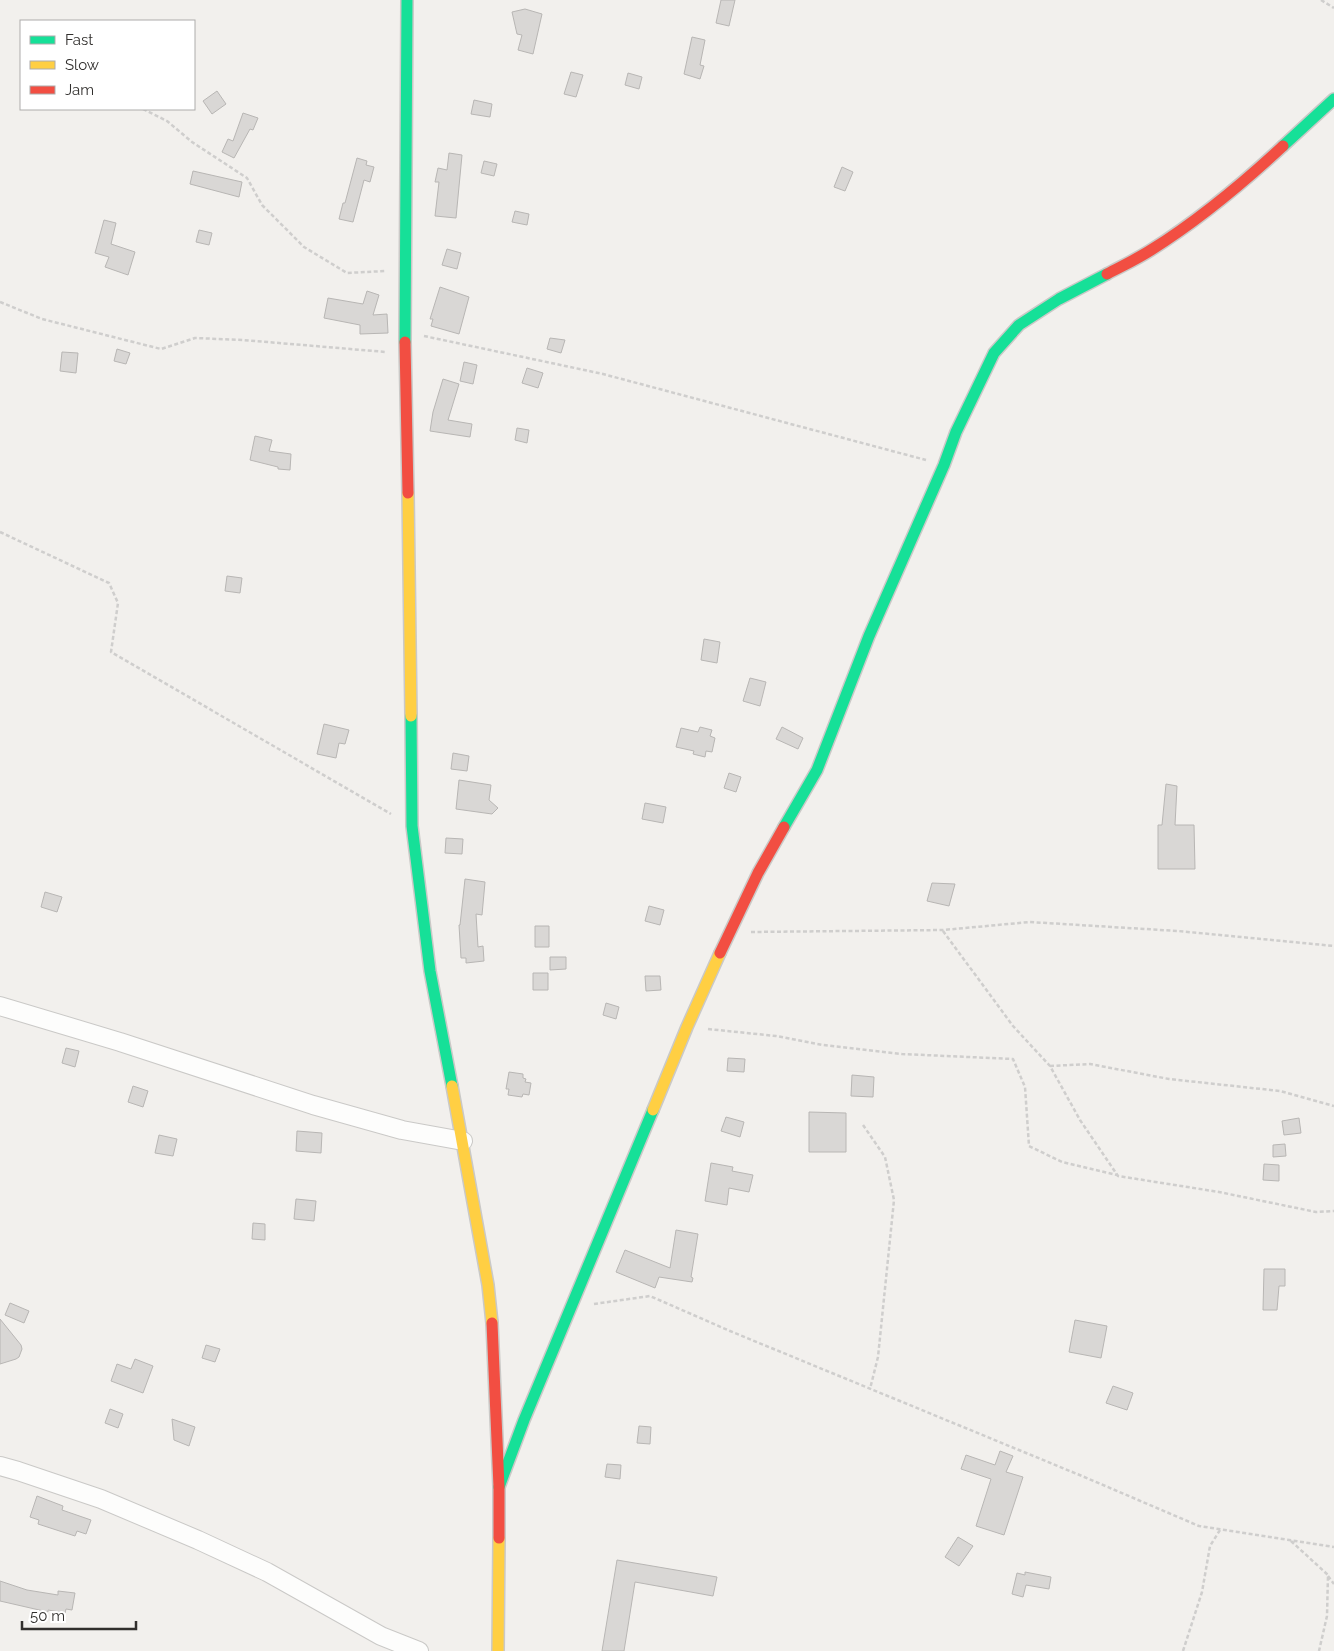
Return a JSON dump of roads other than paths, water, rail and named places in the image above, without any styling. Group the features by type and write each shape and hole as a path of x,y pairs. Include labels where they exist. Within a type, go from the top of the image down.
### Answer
{"street":[{"path":"407,0 405,354 412,826 430,971 463,1141 488,1286 494,1335 499,1487 498,1651"},
{"path":"499,1487 524,1420 547,1368 570,1308 602,1238 687,1027 729,932 758,873 817,770 869,636 944,465 956,432 994,353 1019,325 1059,299 1150,251 1191,223 1243,183 1334,99"},
{"path":"0,1006 120,1042 313,1106 402,1130 463,1141"},
{"path":"0,1466 101,1499 198,1540 267,1572 381,1636 419,1651"}]}
